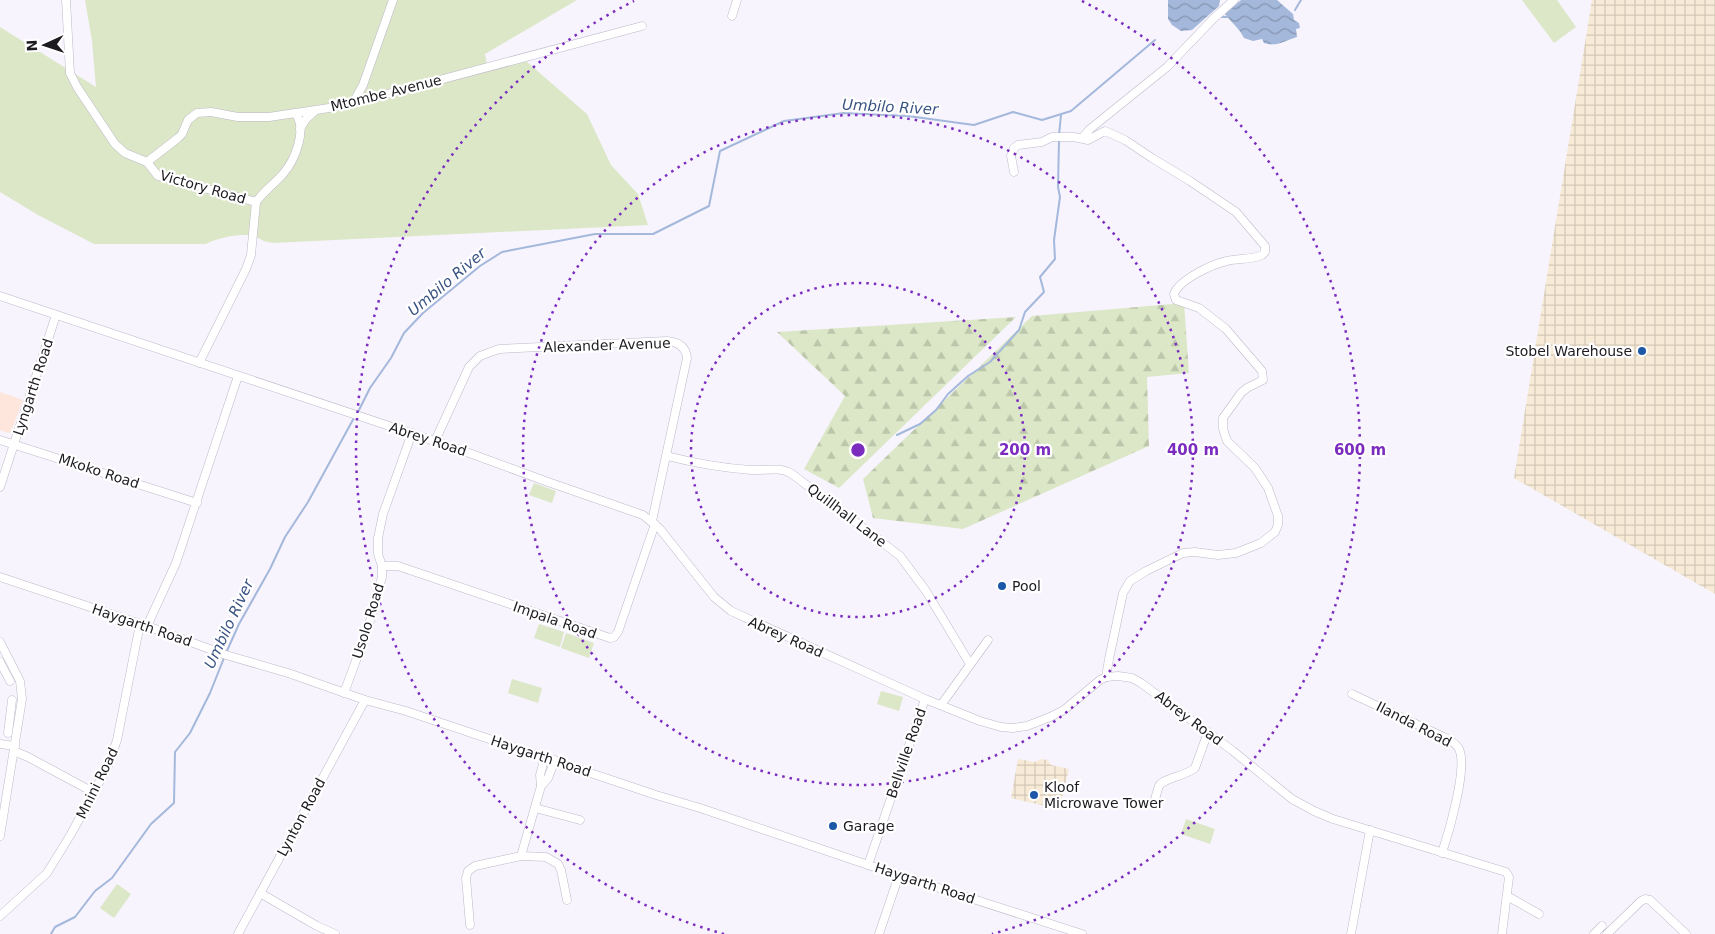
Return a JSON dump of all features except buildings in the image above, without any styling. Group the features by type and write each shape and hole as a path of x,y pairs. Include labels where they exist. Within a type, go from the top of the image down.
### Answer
{"street":[{"name":"Victory Road","path":"66,0 69,69 73,80 116,144 126,153 148,162 158,176 256,202 250,255 246,269 199,363"},
{"path":"353,103 363,85 393,0"},
{"path":"732,16 737,0"},
{"path":"1082,138 1090,129 1167,67 1234,0"},
{"name":"Mtombe Avenue","path":"148,162 178,138 182,134 187,121 197,113 210,112 252,118 269,117 353,103 642,26"},
{"path":"300,129 306,119 316,110"},
{"path":"256,202 262,193 287,168 296,150 300,129 299,119 295,113"},
{"path":"1014,172 1011,156 1014,148 1018,145 1042,142 1052,138 1082,138 1088,140 1105,131 1125,140 1236,212 1265,246 1265,252 1262,256 1220,262 1190,278 1174,292 1176,300 1199,308 1226,329 1264,375 1261,382 1241,393 1224,418 1223,429 1226,441 1255,468 1268,488 1278,516 1278,525 1275,532 1268,539 1236,553 1218,555 1200,552 1183,553 1146,571 1130,582 1123,593 1106,677"},
{"name":"Abrey Road","path":"0,296 412,433 643,515 654,523 714,597 727,609 758,625 925,699 990,724 1013,728 1027,726 1064,710 1106,677 1122,676 1137,680 1208,732 1301,805 1334,819 1506,872 1509,877 1508,896 1502,934"},
{"path":"42,311 49,320 46,346"},
{"name":"Lyngarth Road","path":"0,487 56,315"},
{"name":"Alexander Avenue","path":"435,441 469,367 475,359 484,354 499,349 527,347 667,341 677,343 682,346 687,358 654,523"},
{"name":"Mnini Road","path":"0,916 47,873 71,834 115,748 138,634 176,563 238,376"},
{"name":"Usolo Road","path":"344,693 368,628 382,578 382,566 378,548 383,514 412,433"},
{"name":"Mkoko Road","path":"0,440 197,503"},
{"name":"Quillhall Lane","path":"667,456 682,460 752,470 782,469 792,474 902,558 926,591 970,664"},
{"name":"Impala Road","path":"382,566 398,566 612,638 618,632 654,523"},
{"name":"Haygarth Road","path":"0,577 144,625 240,660 288,673 365,700 406,711 868,865 1082,934"},
{"path":"941,705 988,640"},
{"path":"0,642 22,687 19,723 0,836"},
{"path":"10,661 1,663 10,681"},
{"name":"Ilanda Road","path":"1352,694 1444,737 1459,748 1461,764 1455,811 1442,853"},
{"name":"Bellville Road","path":"868,865 925,699"},
{"path":"8,733 12,700"},
{"name":"Lynton Road","path":"238,934 365,700"},
{"path":"10,721 19,723"},
{"path":"1154,802 1160,784 1190,772 1195,768 1208,732"},
{"path":"0,744 28,756 93,792"},
{"path":"521,856 541,786 540,775 545,757"},
{"path":"541,786 548,778 555,760"},
{"path":"535,808 580,820"},
{"path":"1352,934 1370,830"},
{"path":"470,926 466,878 468,871 473,866 521,856 546,857 558,864 564,881 567,900"},
{"path":"879,934 899,874"},
{"path":"260,893 335,934"},
{"path":"1508,896 1539,914"},
{"path":"1607,934 1645,899 1650,900 1686,934"},
{"path":"1594,934 1602,926"}],"shaded area":[{"path":"1592,0 1715,0 1715,594 1514,478"},
{"path":"0,392 23,400 11,432 8,433 0,430"},
{"path":"1018,759 1035,762 1040,759 1048,760 1051,765 1069,769 1059,809 1011,798"}],"green space":[{"path":"85,0 577,0 485,54 487,65 491,70 526,61 587,114 611,165 638,194 648,225 273,243 253,236 239,235 206,244 94,244 38,215 0,192 0,27 96,87 92,41"},
{"path":"1522,0 1557,0 1576,27 1554,43"},
{"path":"1184,303 1189,373 1147,377 1149,446 963,529 873,518 863,479 1032,316"},
{"path":"1016,317 839,488 804,469 845,396 777,332"},
{"path":"534,483 556,491 552,503 529,495"},
{"path":"539,624 564,632 560,647 534,638"},
{"path":"566,633 594,643 589,658 561,648"},
{"path":"512,679 542,688 538,703 508,693"},
{"path":"881,691 903,697 899,711 877,704"},
{"path":"1186,819 1215,829 1210,844 1181,834"},
{"path":"117,884 131,894 114,918 100,908"}],"water":[{"path":"1168,0 1220,0 1219,6 1192,30 1181,31 1172,25 1168,19"},
{"path":"1241,0 1277,0 1293,14 1294,20 1299,23 1300,28 1296,29 1297,37 1274,44 1264,43 1262,39 1253,41 1244,38 1238,28 1225,14"}],"waterway":[{"name":"Umbilo River","path":"1295,10 1301,0"},
{"path":"1221,17 1228,17"},
{"name":"Umbilo River","path":"358,412 370,388 391,358 404,333 423,313 480,266 502,252 595,234 653,234 709,206 720,151 784,121 844,113 908,116 974,125 1013,112 1042,120 1071,111 1155,40"},
{"path":"1059,135 1061,115"},
{"path":"897,435 920,424 968,376 990,362 1019,330 1025,312 1044,292 1040,277 1055,259 1054,240 1060,197 1058,187 1059,140"},
{"name":"Umbilo River","path":"226,653 239,624 270,569 285,537 308,502 355,416"},
{"name":"Umbilo River","path":"51,934 55,927 75,917 95,891 112,878 151,824 174,803 175,752 190,733 210,693 224,658"}],"place":[{"name":"Stobel Warehouse","path":"1642,351"},
{"name":"Pool","path":"1002,586"},
{"name":"Kloof Microwave Tower","path":"1034,795"},
{"name":"Garage","path":"833,826"}]}
